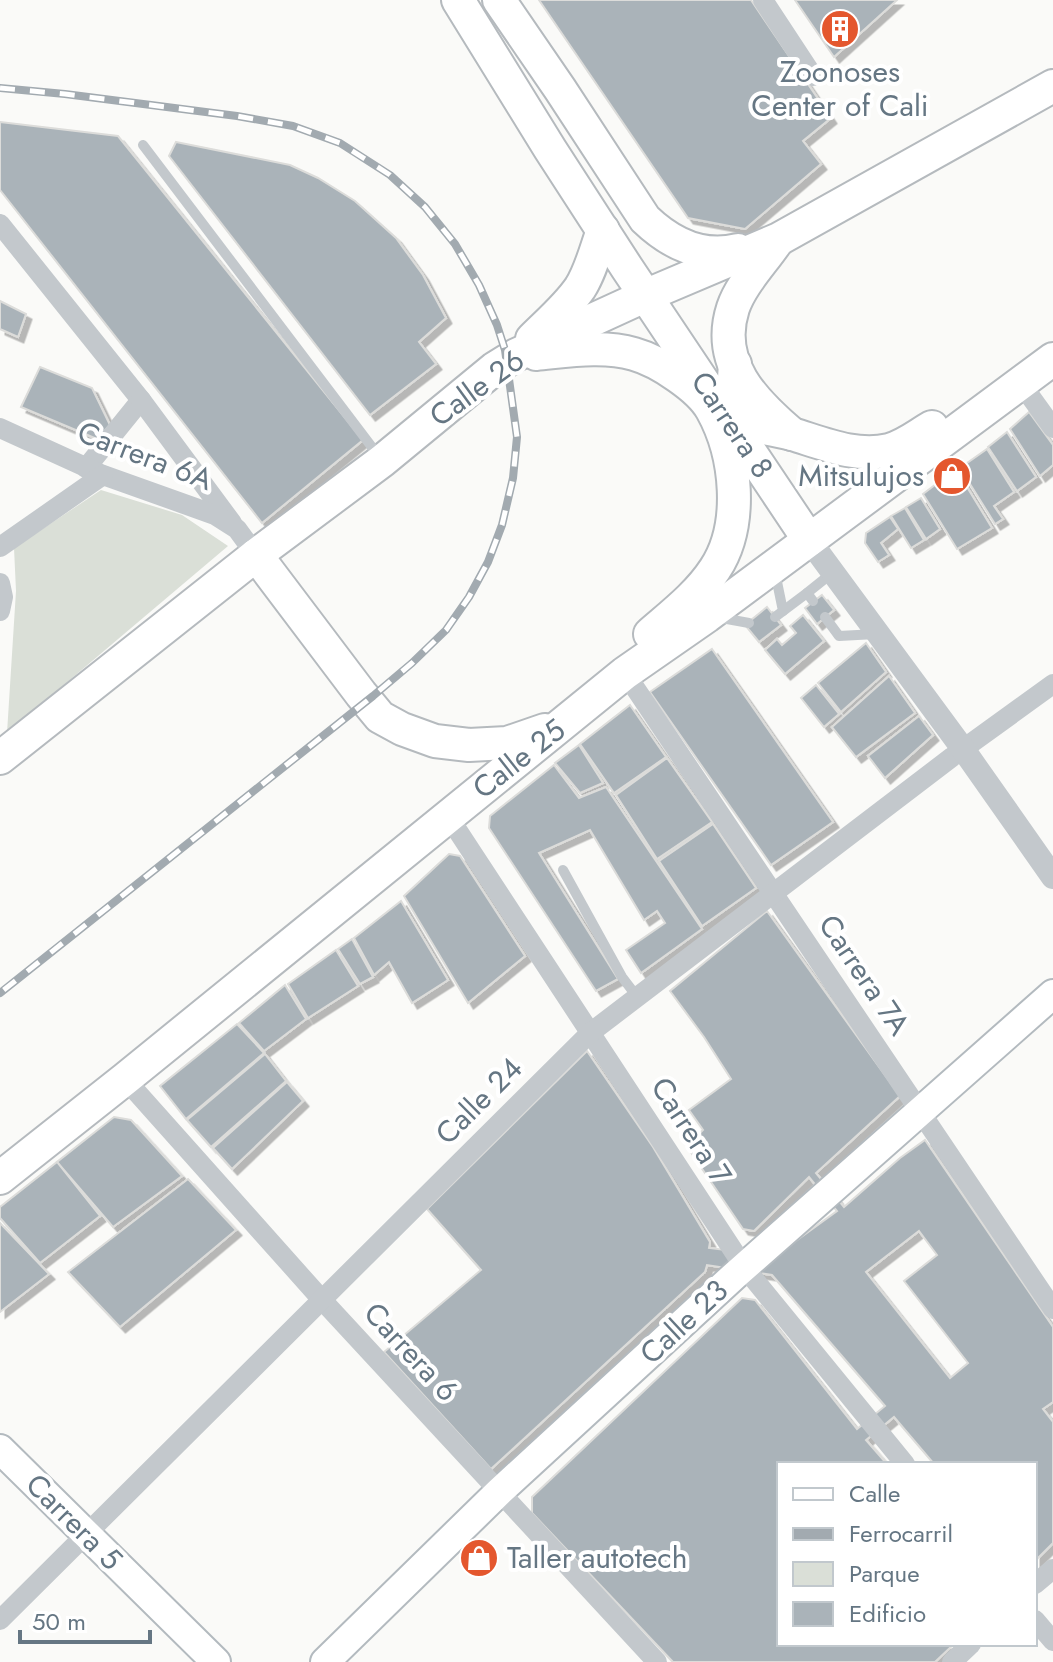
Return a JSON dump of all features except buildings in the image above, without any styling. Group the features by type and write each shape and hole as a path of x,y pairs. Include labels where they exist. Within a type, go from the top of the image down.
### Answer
{"main road":[{"name":"Carrera 8","path":"458,0 550,149 809,540"},
{"path":"499,0 645,219 662,235 705,252 730,252 779,239"},
{"name":"Calle 26","path":"3,752 382,461 495,368 516,355 647,295 779,239 1053,86"},
{"path":"550,149 560,153 579,150 590,135"},
{"path":"585,202 590,188 596,183 603,179 619,179"},
{"path":"516,355 580,287 603,230"},
{"path":"779,239 733,306 729,339 735,364 751,395 761,408 793,435"},
{"path":"516,355 584,350 633,354 662,366 688,383 711,408 724,437 732,472 734,506 729,537 716,567 697,593 644,639 625,673"},
{"path":"735,364 731,422 859,451 885,451 901,447 965,406 1043,369"},
{"name":"Calle 25","path":"0,1178 625,673 1043,369"},
{"path":"256,555 366,701 380,717 402,729 435,741 469,745 507,743 535,735 573,717"},
{"name":"Calle 23","path":"325,1662 500,1491 744,1267 1053,994"},
{"name":"Carrera 5","path":"0,1449 216,1662"}],"street":[{"path":"763,0 813,76"},
{"path":"0,224 141,400 237,529"},
{"path":"1043,369 1053,428"},
{"path":"0,547 94,471 141,400"},
{"name":"Carrera 6A","path":"0,428 94,471 215,515 237,529 256,555"},
{"name":"Carrera 8","path":"809,540 1053,877"},
{"path":"0,583 3,597 0,611"},
{"name":"Carrera 7A","path":"625,673 919,1111 1046,1283 1053,1309"},
{"name":"Calle 24","path":"0,1620 590,1033 1053,684"},
{"name":"Carrera 7","path":"448,816 744,1267 903,1462"},
{"name":"Carrera 6","path":"125,1079 323,1301 657,1662"},
{"path":"1037,1582 1053,1569"},
{"path":"1037,1622 1053,1641"},
{"path":"952,1662 969,1646"}],"lane":[{"path":"143,145 382,461"},
{"path":"774,564 779,614 810,597 833,573"},
{"path":"707,616 749,623"},
{"path":"825,617 839,636 878,634"},
{"path":"563,870 622,977 638,998"}],"green space":[{"path":"101,490 182,515 228,546 7,733 16,591 14,548"}],"railway":[{"path":"0,88 237,116 293,126 340,143 390,175 425,207 455,244 479,285 505,350 517,437 513,478 502,525 488,562 446,630 373,696 0,993"}],"place":[{"name":"Zoonoses Center of Cali","path":"840,29"},
{"name":"Mitsulujos","path":"952,476"},
{"name":"Taller autotech","path":"479,1558"}]}
